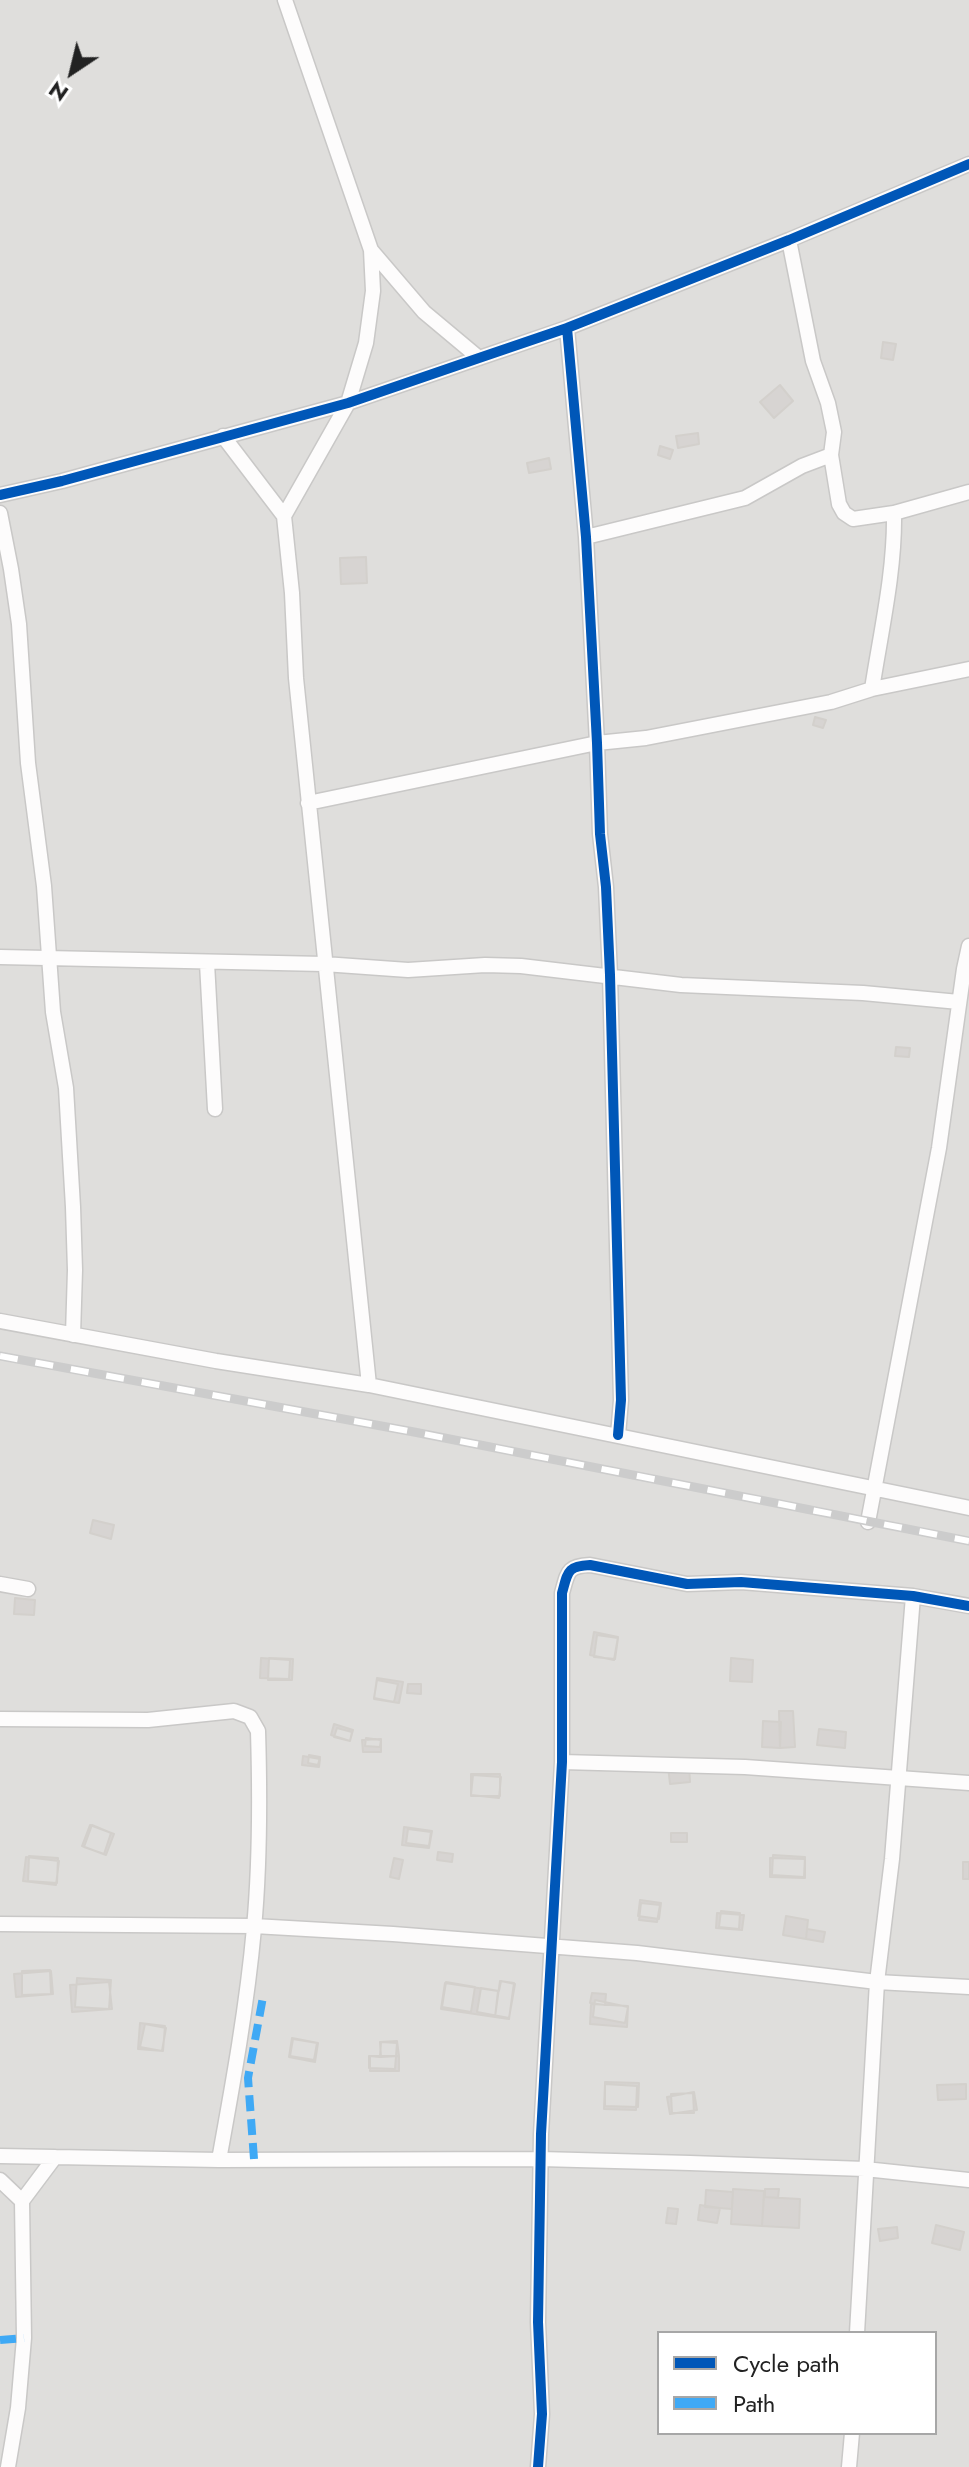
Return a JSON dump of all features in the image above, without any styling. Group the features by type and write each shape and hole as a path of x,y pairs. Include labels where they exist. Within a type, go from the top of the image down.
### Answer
{"street":[{"path":"284,516 348,403 366,343 373,291 371,250 285,0"},
{"path":"0,495 348,403 567,328 969,164"},
{"path":"789,240 813,361 828,403 834,432 831,455 839,504 844,513 853,519 894,513 969,492"},
{"path":"371,250 424,312 479,358"},
{"path":"567,328 586,537 600,834 606,887 621,1400 618,1435"},
{"path":"223,436 284,516 291,570 296,678 308,803 369,1385"},
{"path":"586,537 745,498 802,466 831,455"},
{"path":"0,513 19,624 28,763 44,886 57,1039 66,1088 75,1270 73,1335"},
{"path":"872,689 889,574 894,513"},
{"path":"308,803 597,743 646,738 831,702 872,689 969,669"},
{"path":"868,1522 939,1148 969,946"},
{"path":"0,957 324,964 408,970 521,966 681,985 863,993 959,1002"},
{"path":"207,963 215,1109"},
{"path":"0,1321 369,1385 969,1508"},
{"path":"538,2467 542,2414 538,2322 540,2159 562,1762 562,1593 567,1574 577,1566 590,1565 687,1584 741,1582 913,1596 969,1606"},
{"path":"0,1584 28,1589"},
{"path":"857,2331 877,1982 892,1859 913,1596"},
{"path":"0,1719 148,1720 234,1711 250,1717 258,1731 260,1807 254,1926 240,2045 219,2160"},
{"path":"562,1762 697,1765 969,1783"},
{"path":"0,1924 254,1926 552,1946 730,1963 877,1982 969,1987"},
{"path":"0,2156 219,2160 540,2159 865,2169 969,2180"},
{"path":"8,2467 18,2408 24,2338 22,2201 55,2157"},
{"path":"0,2180 22,2201"},
{"path":"849,2467 852,2435"}],"shaded area":[{"path":"0,0 969,0 969,2467 0,2467"}],"building":[{"path":"883,342 896,344 893,360 881,358"},
{"path":"780,385 793,401 774,418 760,402"},
{"path":"698,433 699,444 678,448 676,436"},
{"path":"660,446 673,450 670,459 658,455"},
{"path":"549,458 551,469 529,473 527,463"},
{"path":"366,557 367,583 341,584 340,558"},
{"path":"815,717 826,720 823,728 813,725"},
{"path":"896,1047 910,1048 909,1057 895,1056"},
{"path":"93,1520 114,1525 111,1539 90,1533"},
{"path":"15,1598 35,1600 34,1615 14,1614"},
{"path":"594,1632 618,1637 614,1660 590,1655"},
{"path":"597,1635 618,1638 615,1659 594,1657"},
{"path":"261,1658 290,1660 289,1679 260,1678"},
{"path":"269,1658 293,1659 292,1680 268,1680"},
{"path":"731,1658 753,1660 752,1682 730,1681"},
{"path":"377,1678 403,1682 399,1703 374,1699"},
{"path":"377,1680 398,1684 394,1702 374,1698"},
{"path":"408,1684 421,1684 421,1694 407,1693"},
{"path":"779,1711 793,1711 795,1747 780,1748"},
{"path":"763,1721 781,1722 780,1748 762,1747"},
{"path":"334,1724 353,1730 350,1741 331,1735"},
{"path":"337,1728 352,1732 350,1741 334,1737"},
{"path":"819,1729 846,1732 845,1748 817,1745"},
{"path":"366,1738 381,1740 380,1747 365,1746"},
{"path":"381,1739 381,1752 363,1752 362,1740"},
{"path":"309,1755 320,1757 318,1765 308,1763"},
{"path":"303,1756 320,1759 319,1767 302,1765"},
{"path":"689,1764 690,1782 670,1784 668,1766"},
{"path":"471,1774 500,1774 500,1796 471,1796"},
{"path":"473,1775 501,1777 499,1798 471,1795"},
{"path":"90,1825 114,1834 106,1855 82,1846"},
{"path":"92,1825 111,1833 104,1854 84,1847"},
{"path":"404,1827 432,1831 429,1848 402,1845"},
{"path":"408,1829 431,1832 429,1846 406,1843"},
{"path":"671,1833 687,1833 687,1842 671,1842"},
{"path":"438,1852 453,1854 452,1862 437,1860"},
{"path":"773,1855 805,1857 804,1877 772,1875"},
{"path":"29,1856 58,1858 57,1883 28,1881"},
{"path":"26,1857 59,1861 56,1885 23,1881"},
{"path":"394,1858 403,1860 399,1879 390,1877"},
{"path":"770,1858 805,1859 805,1878 770,1877"},
{"path":"963,1862 969,1862 969,1879 963,1879"},
{"path":"640,1900 661,1903 659,1919 638,1916"},
{"path":"641,1903 660,1905 657,1922 639,1920"},
{"path":"721,1911 740,1913 739,1929 719,1927"},
{"path":"717,1913 744,1915 742,1930 716,1928"},
{"path":"786,1916 808,1920 806,1939 783,1935"},
{"path":"807,1929 825,1932 823,1942 806,1939"},
{"path":"50,1970 51,1994 22,1995 22,1971"},
{"path":"51,1971 53,1994 16,1997 14,1974"},
{"path":"77,1978 111,1980 109,2009 75,2007"},
{"path":"500,1981 514,1983 509,2019 495,2017"},
{"path":"501,1981 515,1984 509,2018 477,2012 481,1988 499,1991"},
{"path":"109,1982 112,2009 72,2012 70,1985"},
{"path":"446,1982 475,1987 471,2012 442,2007"},
{"path":"445,1983 498,1991 495,2017 441,2009"},
{"path":"592,1993 606,1994 605,2005 590,2003"},
{"path":"595,2000 628,2007 625,2023 593,2017"},
{"path":"591,2004 628,2006 627,2027 590,2024"},
{"path":"140,2023 165,2026 163,2051 138,2049"},
{"path":"145,2024 166,2028 162,2051 140,2047"},
{"path":"292,2038 318,2043 315,2062 289,2057"},
{"path":"293,2039 317,2043 314,2060 290,2056"},
{"path":"397,2041 399,2056 381,2057 380,2042"},
{"path":"381,2042 397,2043 395,2069 369,2068 369,2056 380,2057"},
{"path":"370,2056 399,2056 399,2071 370,2071"},
{"path":"605,2082 639,2083 638,2107 605,2106"},
{"path":"605,2084 637,2086 636,2110 604,2109"},
{"path":"966,2084 966,2099 938,2100 937,2085"},
{"path":"694,2092 697,2110 670,2114 667,2097"},
{"path":"693,2093 694,2113 672,2113 671,2094"},
{"path":"733,2189 764,2191 762,2226 731,2224"},
{"path":"765,2189 779,2189 778,2198 765,2197"},
{"path":"706,2190 733,2192 732,2209 705,2207"},
{"path":"764,2197 800,2199 799,2228 762,2226"},
{"path":"700,2205 720,2208 717,2223 698,2220"},
{"path":"668,2208 678,2209 676,2224 666,2223"},
{"path":"936,2225 964,2232 960,2250 932,2243"},
{"path":"897,2227 898,2238 880,2241 878,2229"}],"railway":[{"path":"0,1356 414,1432 969,1541"}],"marked path":[{"path":"254,2159 248,2078 263,1997"},
{"path":"0,2340 24,2338"}],"cycle path":[{"path":"0,495 348,403 567,328 969,164"},
{"path":"567,328 586,537 600,834 606,887 621,1400 618,1435"},
{"path":"538,2467 542,2414 538,2322 541,2134 562,1762 562,1593 567,1575 577,1567 590,1565 687,1584 741,1582 913,1596 969,1606"}]}
